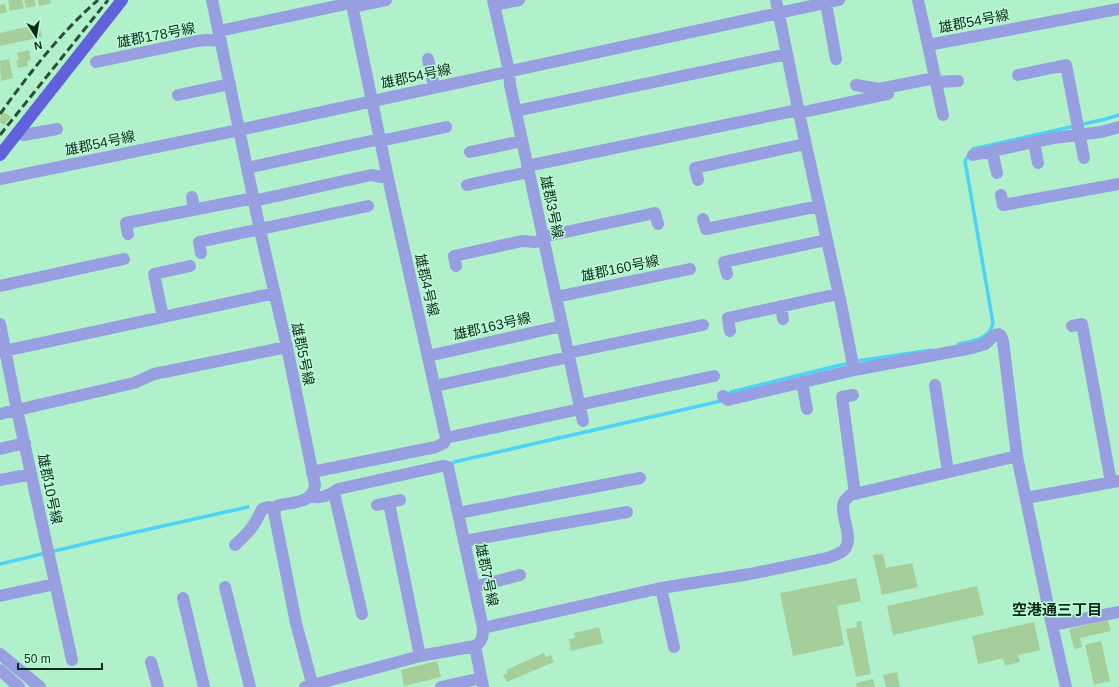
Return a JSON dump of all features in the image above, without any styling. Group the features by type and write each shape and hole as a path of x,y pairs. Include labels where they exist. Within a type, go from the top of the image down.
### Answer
{"main road":[{"path":"0,155 122,0"}],"street":[{"name":"雄郡5号線","path":"212,0 260,230 287,347 315,485 311,496"},
{"name":"雄郡178号線","path":"103,64 155,55 197,41 208,40 351,3 386,0"},
{"path":"494,3 519,0"},
{"path":"776,0 798,112 853,366"},
{"name":"雄郡54号線","path":"0,179 239,130 839,0"},
{"name":"雄郡54号線","path":"918,0 928,45 1119,9"},
{"path":"826,2 836,59"},
{"name":"雄郡4号線","path":"351,3 446,438"},
{"name":"雄郡3号線","path":"494,3 509,71 510,85 581,412"},
{"path":"928,45 943,115"},
{"path":"516,111 671,83 787,54"},
{"path":"428,59 434,87"},
{"path":"1018,75 1066,65 1084,158"},
{"path":"856,86 879,89 936,80 958,81"},
{"path":"178,95 230,84"},
{"path":"467,185 654,138 666,138 798,112 881,99"},
{"path":"247,168 446,126"},
{"path":"973,155 1034,142 1078,129 1101,132 1119,127"},
{"path":"17,133 24,135 57,129"},
{"path":"470,152 522,141"},
{"path":"1034,142 1038,163"},
{"path":"698,180 695,168 751,160 805,144"},
{"path":"992,151 998,173"},
{"path":"128,234 126,223 371,175 388,178"},
{"path":"1001,195 1003,205 1063,189 1119,184"},
{"path":"192,197 194,210"},
{"path":"201,253 199,242 368,206"},
{"path":"703,219 706,229 757,214 818,206"},
{"path":"456,266 454,256 522,242 535,242 543,238 608,228 655,213 658,224"},
{"path":"727,274 724,262 826,240"},
{"path":"0,286 64,278 99,270 124,259"},
{"path":"163,317 154,274 182,271"},
{"name":"雄郡160号線","path":"556,297 616,290 686,274"},
{"path":"3,351 275,293"},
{"path":"730,331 728,318 838,294"},
{"path":"781,306 783,319"},
{"name":"雄郡10号線","path":"0,324 3,351 72,660"},
{"path":"1026,498 1115,481 1082,324 1072,326"},
{"path":"435,386 702,325"},
{"name":"雄郡163号線","path":"428,356 562,326"},
{"path":"726,398 802,382 853,366 932,356 978,346 985,344 995,335 999,334 1003,341 1018,456 1066,687"},
{"path":"0,414 134,383 154,374 287,347"},
{"path":"312,472 436,448 444,443 446,438 581,412 714,376"},
{"path":"802,382 807,409"},
{"path":"935,385 948,472"},
{"path":"853,395 842,397 852,428 855,494"},
{"path":"0,449 24,444"},
{"path":"483,628 661,588 750,574 827,558 844,550 848,543 843,508 844,501 850,495 1018,456"},
{"name":"雄郡7号線","path":"334,493 338,489 442,466 448,467 483,628 483,637 480,643 475,646"},
{"path":"0,480 31,474"},
{"path":"458,513 640,478"},
{"path":"274,509 280,505 307,499 311,496 315,498 334,493 362,614"},
{"path":"389,503 420,656"},
{"path":"235,545 251,531 262,509 269,507 274,509"},
{"path":"274,509 274,516 310,686 420,656 475,646 482,682 441,687"},
{"path":"464,541 622,516"},
{"path":"474,587 520,575"},
{"path":"0,596 55,584"},
{"path":"225,587 250,687"},
{"path":"661,588 674,647"},
{"path":"183,598 190,610 204,687"},
{"path":"1052,625 1119,612"},
{"path":"0,654 40,687"},
{"path":"151,662 158,687"},
{"path":"0,670 19,687"}],"building":[{"path":"8,0 22,0 24,8 10,11"},
{"path":"24,0 34,0 36,6 26,8"},
{"path":"38,0 50,0 51,3 39,6"},
{"path":"5,4 7,12 0,14 0,5"},
{"path":"39,24 42,37 0,46 0,33"},
{"path":"29,50 31,60 27,61 28,66 18,68 16,60 19,60 17,53"},
{"path":"9,59 13,78 1,81 0,61"},
{"path":"4,112 11,117 4,125 0,122 0,117"},
{"path":"883,554 886,568 912,563 918,587 882,595 873,555"},
{"path":"856,578 861,601 837,606 844,645 793,656 780,593"},
{"path":"977,586 984,615 893,635 887,606"},
{"path":"1108,620 1111,631 1080,638 1082,647 1074,649 1069,629"},
{"path":"861,621 871,674 856,677 846,629 857,627 856,622"},
{"path":"1034,622 1040,650 1018,655 1020,662 1005,666 1003,658 978,664 972,636"},
{"path":"599,627 603,643 571,651 569,639 575,638 574,633"},
{"path":"1101,641 1110,681 1094,685 1085,645"},
{"path":"544,653 546,657 551,655 554,662 507,682 503,675 508,673 506,670"},
{"path":"437,661 441,677 404,686 401,670"},
{"path":"897,672 900,687 886,687 883,675"},
{"path":"873,679 875,687 857,687 856,683"}],"waterway":[{"path":"959,344 985,336 993,323 965,161 973,149 1119,115"},
{"path":"454,462 721,401 731,392 857,361 932,350"},
{"path":"0,564 248,507"}],"railway":[{"path":"0,114 58,40 98,0"},
{"path":"0,135 108,0"}],"district":[{"name":"空港通三丁目","path":"1057,609"}]}
